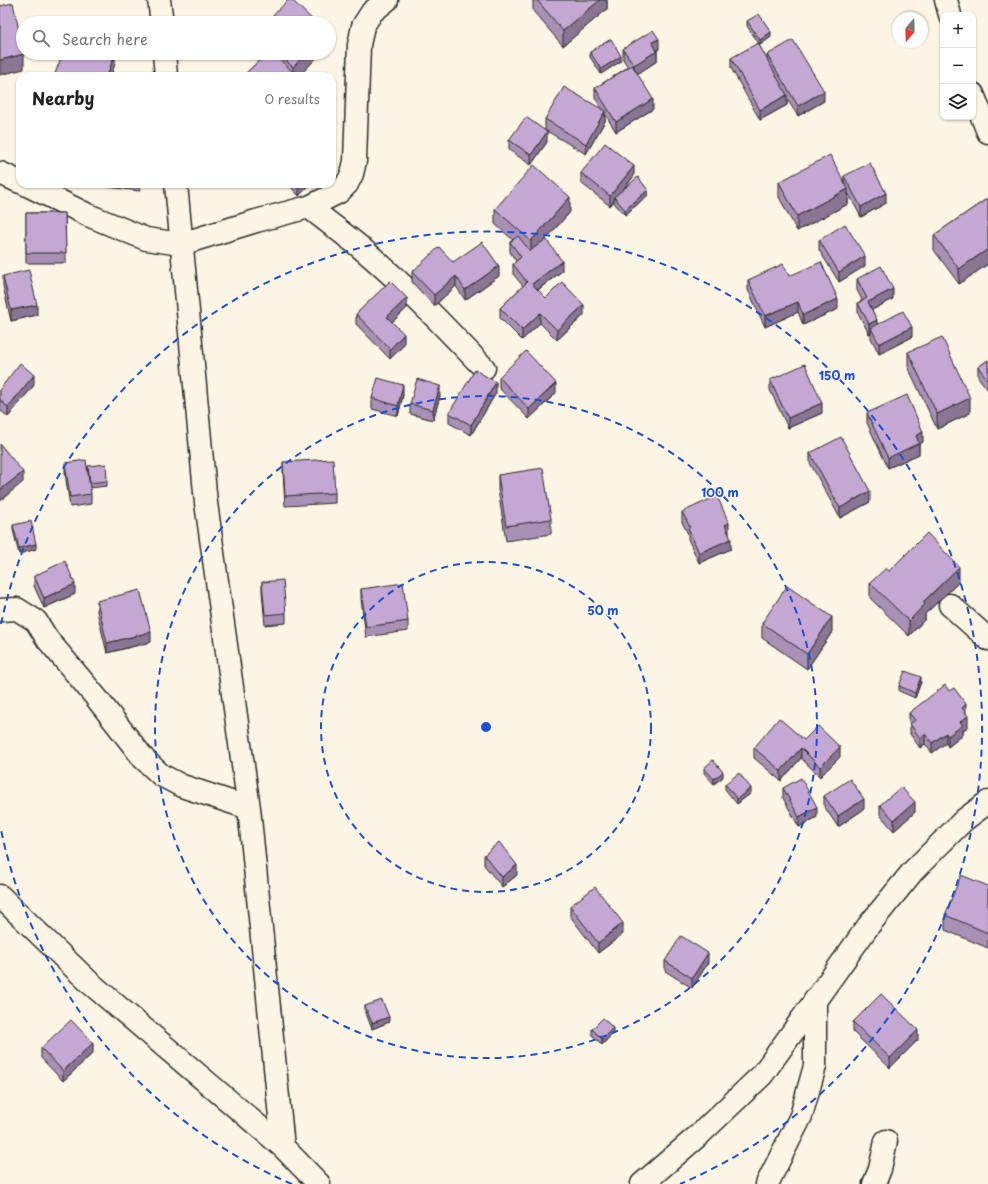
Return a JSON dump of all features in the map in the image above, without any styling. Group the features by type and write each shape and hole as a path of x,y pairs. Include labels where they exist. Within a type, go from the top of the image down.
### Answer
{"street":[{"path":"159,0 161,16"},
{"path":"33,188 88,215 146,240 181,244 256,221 309,208 339,192 347,184 352,174 355,160 359,45 363,26 372,12 386,0"},
{"path":"946,0 949,12"},
{"path":"165,60 166,72"},
{"path":"976,102 988,132"},
{"path":"0,173 16,180"},
{"path":"176,188 206,503 249,808 283,1147"},
{"path":"309,208 360,247 394,278 429,310 484,368"},
{"path":"950,606 988,639"},
{"path":"0,610 16,609 36,621 48,640 95,696 144,759 161,775 182,786 249,808"},
{"path":"642,1184 700,1134 762,1075 869,925 913,871 964,820 988,802"},
{"path":"0,896 89,982 283,1147 319,1184"},
{"path":"767,1184 801,1116 815,1066 815,999"},
{"path":"874,1184 880,1169 886,1141"}],"building":[{"path":"288,0 292,0 309,16 273,16"},
{"path":"537,0 600,0 563,31"},
{"path":"13,3 16,17 16,56 0,60 0,6"},
{"path":"759,14 771,32 760,40 747,21"},
{"path":"653,30 659,39 652,42 657,51 634,65 623,49"},
{"path":"611,39 621,56 601,69 590,52"},
{"path":"793,40 824,91 798,106 767,55"},
{"path":"758,43 787,95 760,110 731,58"},
{"path":"60,60 113,60 108,72 56,72"},
{"path":"260,60 280,60 293,72 247,72"},
{"path":"286,60 300,60 293,67"},
{"path":"632,65 653,99 616,122 595,88"},
{"path":"564,87 605,111 586,144 545,119"},
{"path":"526,117 547,132 531,155 509,140"},
{"path":"605,143 634,166 610,196 581,173"},
{"path":"830,155 848,189 797,216 779,182"},
{"path":"870,163 886,193 861,207 844,176"},
{"path":"534,165 570,197 531,241 495,209"},
{"path":"638,177 648,190 625,210 614,197"},
{"path":"988,198 988,249 959,269 934,235"},
{"path":"26,213 65,213 66,253 26,253"},
{"path":"845,224 865,256 839,272 819,240"},
{"path":"518,236 530,251 546,239 562,261 532,284 546,298 562,282 584,305 557,330 540,313 522,330 500,308 527,282 513,264 521,257 510,242"},
{"path":"482,242 499,266 465,290 456,276 434,295 412,272 439,247 453,262"},
{"path":"821,262 838,299 803,315 798,302 765,316 748,280 783,264 789,276"},
{"path":"881,266 893,289 868,302 877,320 869,324 858,303 867,298 857,279"},
{"path":"29,270 37,305 11,310 3,276"},
{"path":"390,281 407,298 387,317 404,334 390,349 356,314"},
{"path":"903,311 912,327 879,344 871,328"},
{"path":"942,337 970,398 937,414 908,352"},
{"path":"526,351 556,383 529,409 499,377"},
{"path":"988,360 988,380 978,367"},
{"path":"20,363 34,375 8,407 0,400 0,389"},
{"path":"805,364 822,403 788,418 770,380"},
{"path":"475,370 496,382 471,425 449,413"},
{"path":"378,378 403,385 398,406 372,398"},
{"path":"417,379 440,386 433,410 410,404"},
{"path":"907,395 923,432 916,436 919,443 888,458 867,413"},
{"path":"841,437 870,491 840,508 810,453"},
{"path":"0,444 23,472 0,490"},
{"path":"333,459 335,493 285,496 283,462"},
{"path":"86,460 91,494 70,497 65,463"},
{"path":"106,464 107,481 90,483 88,466"},
{"path":"543,468 551,519 506,526 498,475"},
{"path":"717,496 729,523 725,525 731,539 699,553 688,528 690,527 682,512"},
{"path":"31,521 36,544 19,548 13,525"},
{"path":"927,533 959,567 923,602 925,604 909,621 870,583 886,568 889,571"},
{"path":"65,561 75,584 44,598 34,576"},
{"path":"283,580 286,613 265,615 262,582"},
{"path":"403,583 408,621 366,627 361,589"},
{"path":"787,586 832,617 807,654 762,623"},
{"path":"140,590 151,632 107,643 97,601"},
{"path":"905,671 921,677 915,693 899,686"},
{"path":"945,685 949,691 954,688 966,704 962,708 968,716 960,722 963,725 948,736 946,733 932,743 925,734 920,738 910,724 915,720 909,713"},
{"path":"779,718 804,740 818,726 840,747 820,767 801,748 781,771 754,748"},
{"path":"713,760 723,772 714,779 704,768"},
{"path":"739,773 751,788 737,799 725,784"},
{"path":"801,778 817,807 799,817 783,788"},
{"path":"850,779 864,799 838,816 824,796"},
{"path":"901,787 915,802 894,820 880,805"},
{"path":"499,842 517,865 502,877 484,855"},
{"path":"961,875 988,886 988,933 945,915"},
{"path":"595,887 623,923 598,943 570,906"},
{"path":"681,936 708,953 692,978 665,961"},
{"path":"881,994 918,1030 890,1058 853,1022"},
{"path":"382,1000 389,1017 372,1023 365,1006"},
{"path":"603,1018 613,1028 602,1039 592,1029"},
{"path":"71,1020 93,1043 63,1071 41,1048"}]}
